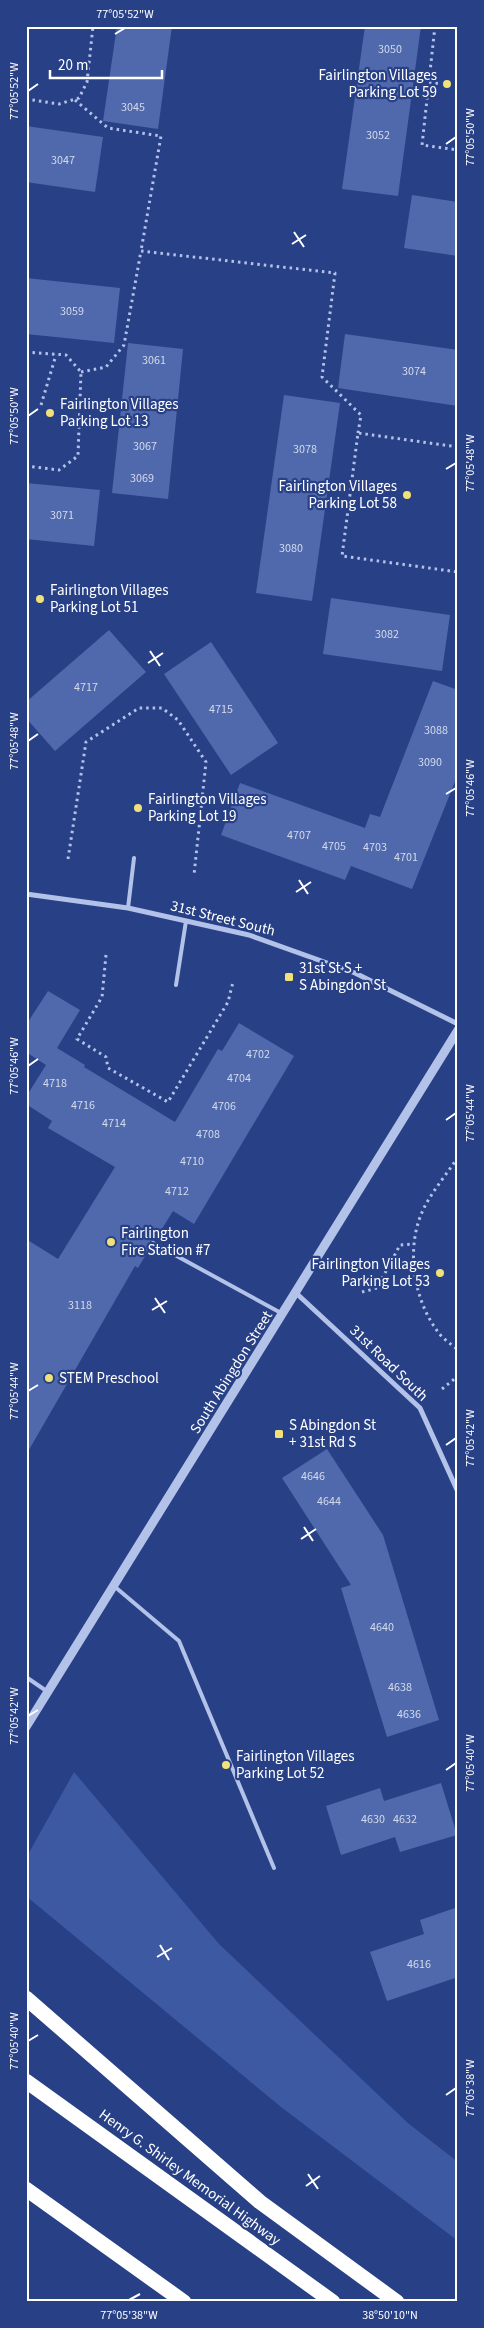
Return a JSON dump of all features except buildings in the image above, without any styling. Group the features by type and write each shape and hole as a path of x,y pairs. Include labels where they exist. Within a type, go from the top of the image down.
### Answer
{"highway":[{"path":"26,1998 260,2202 397,2302"},
{"name":"Henry G. Shirley Memorial Highway","path":"26,2081 333,2302"},
{"path":"26,2189 184,2302"}],"street":[{"name":"31st Street South","path":"28,894 128,908 250,935 355,973 458,1024"},
{"name":"South Abingdon Street","path":"26,1727 458,1030"},
{"name":"31st Road South","path":"296,1293 420,1408 458,1492"}],"lane":[{"path":"128,908 134,858"},
{"path":"26,900 28,894"},
{"path":"176,985 186,921"},
{"path":"153,1243 283,1314"},
{"path":"114,1586 179,1641 274,1868"},
{"path":"26,1677 48,1692"}],"path":[{"path":"26,99 59,104 79,98 87,82 93,26"},
{"path":"435,26 422,145 458,150"},
{"path":"429,82 453,86"},
{"path":"75,100 108,128 161,136 124,345 106,368 81,372"},
{"path":"141,251 335,274 322,377 361,415 342,556 458,572"},
{"path":"26,352 66,355 81,372 78,456 59,470 26,466"},
{"path":"41,405 56,354"},
{"path":"358,433 458,447"},
{"path":"68,859 86,742 139,708 162,708 178,720 206,762 194,875"},
{"path":"106,955 102,997 77,1039 106,1057 108,1068 168,1102 228,1002 233,982"},
{"path":"458,1157 424,1209 414,1244 414,1272 423,1308 439,1334 458,1350"},
{"path":"362,1292 377,1288 400,1245 414,1244"},
{"path":"442,1389 458,1376"}],"shaded area":[{"path":"74,1772 219,1944 409,2124 458,2162 458,2241 281,2107 26,1896 26,1858"}],"place":[{"name":"Fairlington Villages Parking Lot 59","path":"447,84"},
{"name":"Fairlington Villages Parking Lot 13","path":"50,413"},
{"name":"Fairlington Villages Parking Lot 58","path":"407,495"},
{"name":"Fairlington Villages Parking Lot 51","path":"40,599"},
{"name":"Fairlington Villages Parking Lot 19","path":"138,808"},
{"name":"31st St S + S Abingdon St","path":"289,977"},
{"name":"Fairlington Fire Station #7","path":"111,1242"},
{"name":"Fairlington Villages Parking Lot 53","path":"440,1273"},
{"name":"STEM Preschool","path":"49,1378"},
{"name":"S Abingdon St + 31st Rd S","path":"279,1434"},
{"name":"Fairlington Villages Parking Lot 52","path":"226,1765"}]}
